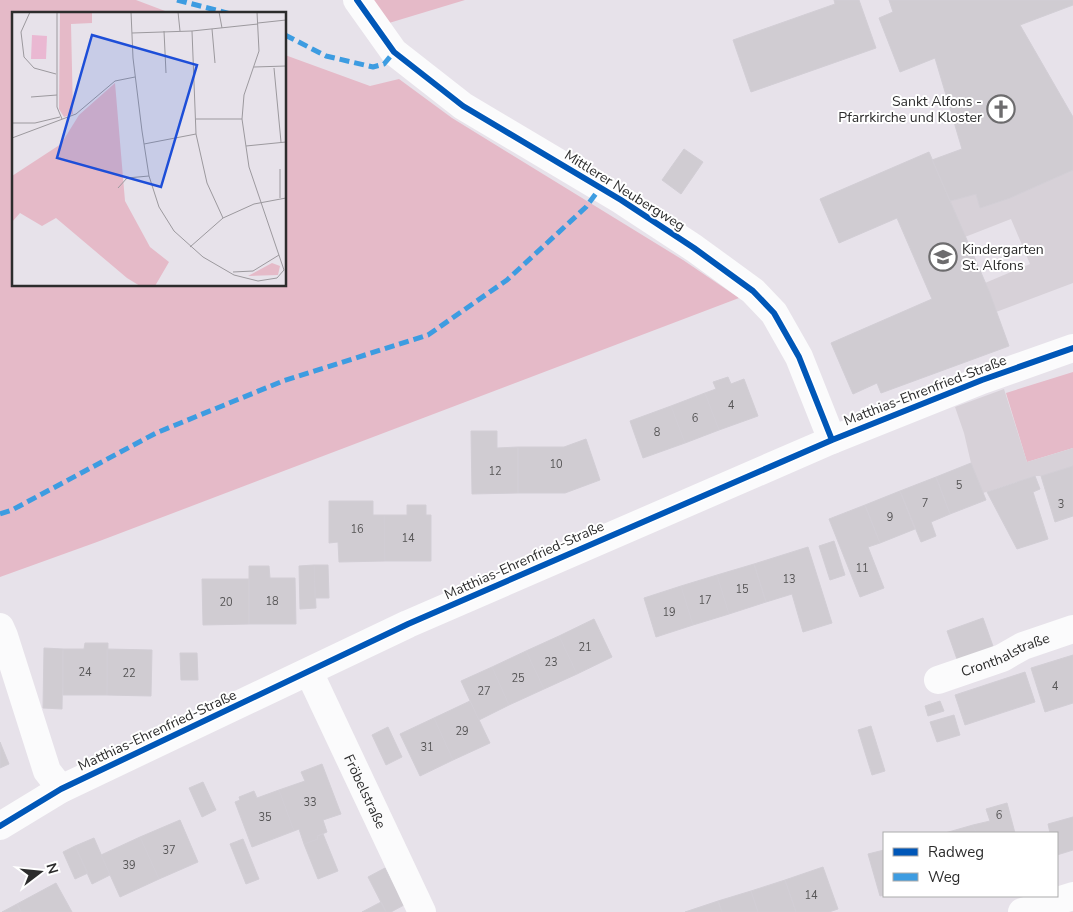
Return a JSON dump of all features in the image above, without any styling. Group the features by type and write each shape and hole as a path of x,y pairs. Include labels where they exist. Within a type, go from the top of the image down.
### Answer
{"street":[{"name":"Mittlerer Neubergweg","path":"357,0 394,52 463,106 621,200 694,248 753,291 774,313 799,357 832,440"},
{"name":"Matthias-Ehrenfried-Straße","path":"0,826 61,789 417,620 832,440 982,380 1073,348"},
{"path":"0,627 47,771 61,789"},
{"name":"Cronthalstraße","path":"938,680 1002,658 1023,646 1073,629"},
{"name":"Fröbelstraße","path":"309,672 422,912"},
{"path":"1022,912 1073,896"}],"shaded area":[{"path":"0,0 136,0 168,12 12,12 12,286 286,286 286,55 370,86 399,79 452,118 683,260 739,298 97,542 0,577"},
{"path":"371,0 465,0 389,23"},
{"path":"1073,170 1073,283 996,312 985,283 1030,264 1011,219 965,237 950,201 976,194 980,208 1010,198"},
{"path":"1073,372 1073,448 1027,462 1006,393"},
{"path":"1004,389 1027,462 1073,448 1073,466 983,493 971,463 964,433 955,407"}],"building":[{"path":"834,0 859,0 876,48 751,92 733,40 835,4"},
{"path":"889,0 1073,0 1073,5 1020,25 1073,117 1073,170 1010,198 980,208 976,194 950,201 932,160 962,149 935,58 900,72 879,18 893,12"},
{"path":"684,149 703,162 681,194 662,180"},
{"path":"929,152 989,291 1009,346 881,393 877,383 853,394 831,343 932,299 897,218 839,243 820,199"},
{"path":"728,377 731,384 744,379 758,416 719,430 705,393 716,389 713,382"},
{"path":"705,393 719,430 685,443 671,406"},
{"path":"671,406 685,443 643,458 630,421"},
{"path":"471,431 497,431 497,448 518,447 518,493 472,494"},
{"path":"586,439 600,480 565,493 518,493 518,447 564,447"},
{"path":"971,463 986,500 950,514 936,477"},
{"path":"1073,466 1073,516 1055,522 1041,476"},
{"path":"1035,476 1040,489 1033,492 1048,539 1017,549 987,492"},
{"path":"936,477 950,514 931,522 936,536 921,542 900,491"},
{"path":"900,491 915,529 880,543 865,505"},
{"path":"329,501 373,501 373,515 384,515 385,561 339,562 338,542 329,543"},
{"path":"407,505 426,505 426,515 431,515 431,561 385,561 384,515 407,515"},
{"path":"865,505 880,543 868,547 884,588 860,597 829,519"},
{"path":"834,541 845,575 830,580 819,546"},
{"path":"808,547 832,623 803,632 792,594 766,602 754,564"},
{"path":"754,564 766,602 729,614 717,575"},
{"path":"314,565 328,565 329,598 315,598"},
{"path":"314,565 316,608 300,609 299,566"},
{"path":"249,566 269,566 270,578 295,578 296,624 249,624"},
{"path":"717,575 729,614 693,625 681,586"},
{"path":"202,579 249,579 249,624 203,625"},
{"path":"681,586 693,625 656,637 644,598"},
{"path":"983,618 994,649 958,662 947,631"},
{"path":"594,619 612,657 577,674 559,636"},
{"path":"559,636 577,674 544,689 526,651"},
{"path":"85,643 108,643 107,695 63,695 63,649 84,649"},
{"path":"44,648 63,649 62,709 43,708"},
{"path":"107,649 152,650 151,696 107,695"},
{"path":"526,651 544,689 509,705 492,667"},
{"path":"180,653 197,653 198,680 181,680"},
{"path":"1073,655 1073,703 1045,712 1031,668"},
{"path":"492,667 509,705 479,720 461,681"},
{"path":"1025,672 1035,702 965,725 955,695"},
{"path":"470,701 490,743 453,760 434,718"},
{"path":"940,701 944,711 928,716 925,706"},
{"path":"954,715 960,735 937,742 930,722"},
{"path":"434,718 453,760 420,776 400,734"},
{"path":"871,726 885,771 872,775 858,730"},
{"path":"388,727 402,757 386,765 372,735"},
{"path":"0,742 9,764 0,768"},
{"path":"322,764 341,814 323,820 327,832 317,836 318,839 304,844 299,829 294,831 279,790 305,781 301,772"},
{"path":"203,782 216,810 202,817 189,788"},
{"path":"279,790 294,831 252,847 235,802 240,800 239,797 254,791 257,798"},
{"path":"1007,803 1015,832 976,832 973,825 990,821 986,809"},
{"path":"1073,817 1073,850 1058,855 1058,832 1050,832 1048,824"},
{"path":"180,820 198,862 159,879 140,837"},
{"path":"973,825 976,832 948,832"},
{"path":"323,834 338,871 318,879 304,844 318,839 317,836"},
{"path":"140,837 159,879 120,897 101,855"},
{"path":"94,838 110,875 92,884 75,846"},
{"path":"243,839 259,879 246,884 230,844"},
{"path":"75,846 88,873 75,879 63,852"},
{"path":"883,850 883,895 880,896 868,854"},
{"path":"823,867 838,909 829,912 796,912 785,880"},
{"path":"385,868 404,905 391,912 386,912 368,877"},
{"path":"785,880 796,912 758,912 751,891"},
{"path":"56,883 72,912 21,912 17,904"},
{"path":"751,891 758,912 722,912 718,901"},
{"path":"718,901 722,912 685,912"},
{"path":"381,902 386,912 362,912"},
{"path":"17,904 21,912 2,912"}],"marked path":[{"path":"177,0 223,12"},
{"path":"286,36 326,56 373,67 384,64 394,52"},
{"path":"0,514 12,510 156,433 283,381 428,335 507,280 586,207 600,188"}],"cycle path":[{"path":"357,0 394,52 463,106 621,200 694,248 753,291 774,313 799,357 832,440"},
{"path":"0,826 61,789 408,624 832,440 982,380 1073,348"}],"place":[{"name":"Sankt Alfons - Pfarrkirche und Kloster","path":"1001,109"},
{"name":"Kindergarten St. Alfons","path":"943,257"}]}
